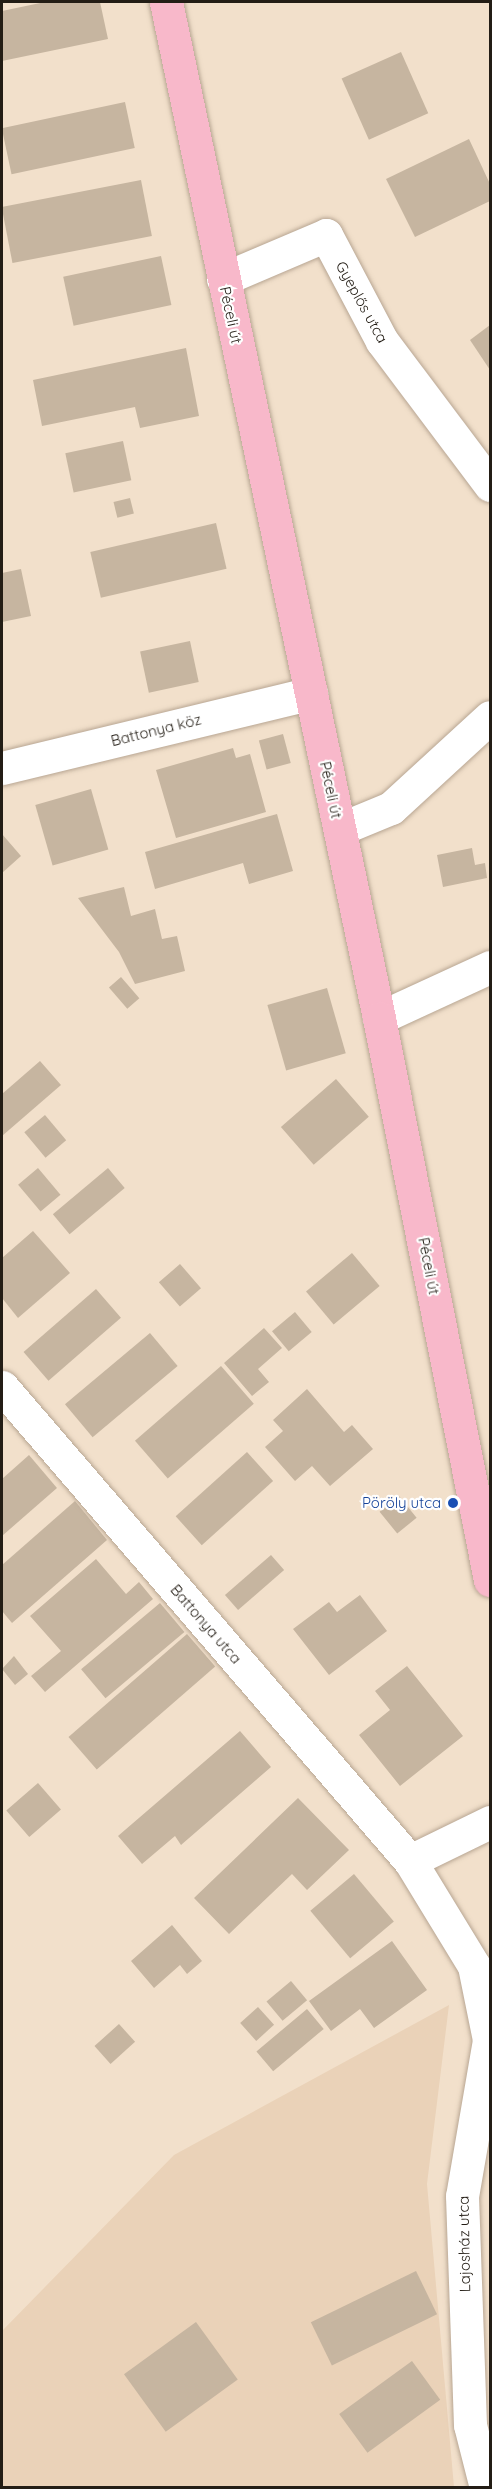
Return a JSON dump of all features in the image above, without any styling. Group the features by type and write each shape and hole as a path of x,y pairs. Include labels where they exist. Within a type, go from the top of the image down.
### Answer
{"main road":[{"name":"Péceli út","path":"166,2 379,1018 490,1580"}],"street":[{"name":"Gyeplős utca","path":"223,279 326,235 382,341 490,485"},
{"name":"Battonya köz","path":"2,768 311,693"},
{"path":"340,829 390,808 490,717"},
{"path":"379,1018 490,967"},
{"name":"Battonya utca","path":"2,1387 410,1861 474,1966"},
{"path":"410,1861 490,1822"},
{"name":"Lajosház utca","path":"474,1966 490,2040 462,2196 470,2425 486,2487"}],"shaded area":[{"path":"449,2005 427,2184 454,2487 2,2488 2,2331 174,2155"}],"building":[{"path":"45,2 100,2 108,39 2,61 2,11"},
{"path":"401,52 428,113 369,140 342,78"},
{"path":"125,102 135,148 12,174 2,128"},
{"path":"469,139 490,184 490,201 415,237 386,179"},
{"path":"141,180 152,236 12,263 2,207"},
{"path":"161,256 171,305 74,326 63,277"},
{"path":"490,325 490,370 470,340"},
{"path":"186,348 199,416 140,428 135,407 42,426 33,380"},
{"path":"123,441 131,480 74,492 65,453"},
{"path":"130,498 134,514 117,518 114,502"},
{"path":"216,523 227,569 101,598 90,552"},
{"path":"21,569 31,616 2,622 2,573"},
{"path":"190,641 199,682 149,693 140,652"},
{"path":"283,734 291,763 267,769 259,740"},
{"path":"233,748 236,758 250,754 266,812 176,838 156,770"},
{"path":"91,789 108,850 53,866 35,805"},
{"path":"277,814 293,871 249,884 243,863 155,889 145,852"},
{"path":"2,834 21,856 2,873"},
{"path":"472,848 475,865 485,863 487,878 443,887 437,855"},
{"path":"124,887 131,916 155,909 162,939 177,936 185,971 135,984 119,952 78,898"},
{"path":"121,977 139,998 127,1009 109,987"},
{"path":"327,988 346,1053 286,1070 267,1005"},
{"path":"40,1061 61,1085 2,1136 2,1094"},
{"path":"336,1079 369,1117 314,1165 281,1127"},
{"path":"45,1115 66,1140 46,1158 24,1132"},
{"path":"38,1168 60,1195 41,1212 18,1185"},
{"path":"108,1168 125,1188 70,1234 53,1214"},
{"path":"33,1231 70,1273 18,1318 2,1298 2,1258"},
{"path":"352,1253 380,1286 334,1325 306,1292"},
{"path":"180,1264 201,1288 180,1307 159,1282"},
{"path":"96,1289 121,1318 48,1381 24,1352"},
{"path":"295,1312 312,1332 289,1351 272,1331"},
{"path":"264,1328 282,1348 258,1369 269,1382 252,1396 224,1363"},
{"path":"150,1333 178,1366 93,1437 65,1404"},
{"path":"221,1366 254,1404 168,1479 135,1441"},
{"path":"307,1389 344,1432 352,1425 373,1449 330,1486 312,1466 295,1481 265,1447 283,1431 273,1420"},
{"path":"247,1452 273,1481 202,1545 176,1516"},
{"path":"29,1455 57,1488 2,1536 2,1479"},
{"path":"399,1496 417,1518 397,1533 380,1512"},
{"path":"75,1501 107,1540 12,1623 2,1611 2,1565"},
{"path":"271,1555 284,1570 238,1610 225,1595"},
{"path":"96,1559 126,1594 139,1582 153,1599 45,1692 31,1676 61,1651 30,1616"},
{"path":"360,1595 387,1631 329,1675 293,1629 329,1602 337,1612"},
{"path":"160,1603 184,1632 106,1698 81,1669"},
{"path":"187,1634 215,1666 97,1769 69,1737"},
{"path":"14,1656 28,1674 15,1685 2,1669"},
{"path":"407,1666 463,1736 400,1786 359,1735 390,1710 375,1691"},
{"path":"240,1731 271,1767 181,1845 175,1836 142,1864 118,1836"},
{"path":"38,1783 61,1809 29,1837 6,1811"},
{"path":"298,1798 349,1850 307,1890 292,1874 229,1934 194,1898"},
{"path":"354,1874 394,1921 350,1958 310,1911"},
{"path":"172,1925 202,1961 187,1974 180,1965 154,1988 131,1961"},
{"path":"392,1941 427,1990 374,2028 360,2009 331,2031 309,2001"},
{"path":"291,1981 307,2000 283,2021 266,2002"},
{"path":"258,2007 274,2025 256,2041 240,2023"},
{"path":"307,2009 324,2029 273,2071 256,2051"},
{"path":"119,2024 135,2042 111,2064 94,2046"},
{"path":"416,2271 437,2314 332,2365 311,2322"},
{"path":"196,2322 238,2379 166,2432 124,2374"},
{"path":"412,2361 440,2400 367,2453 339,2414"}],"place":[{"name":"Pöröly utca","path":"453,1503"}]}
